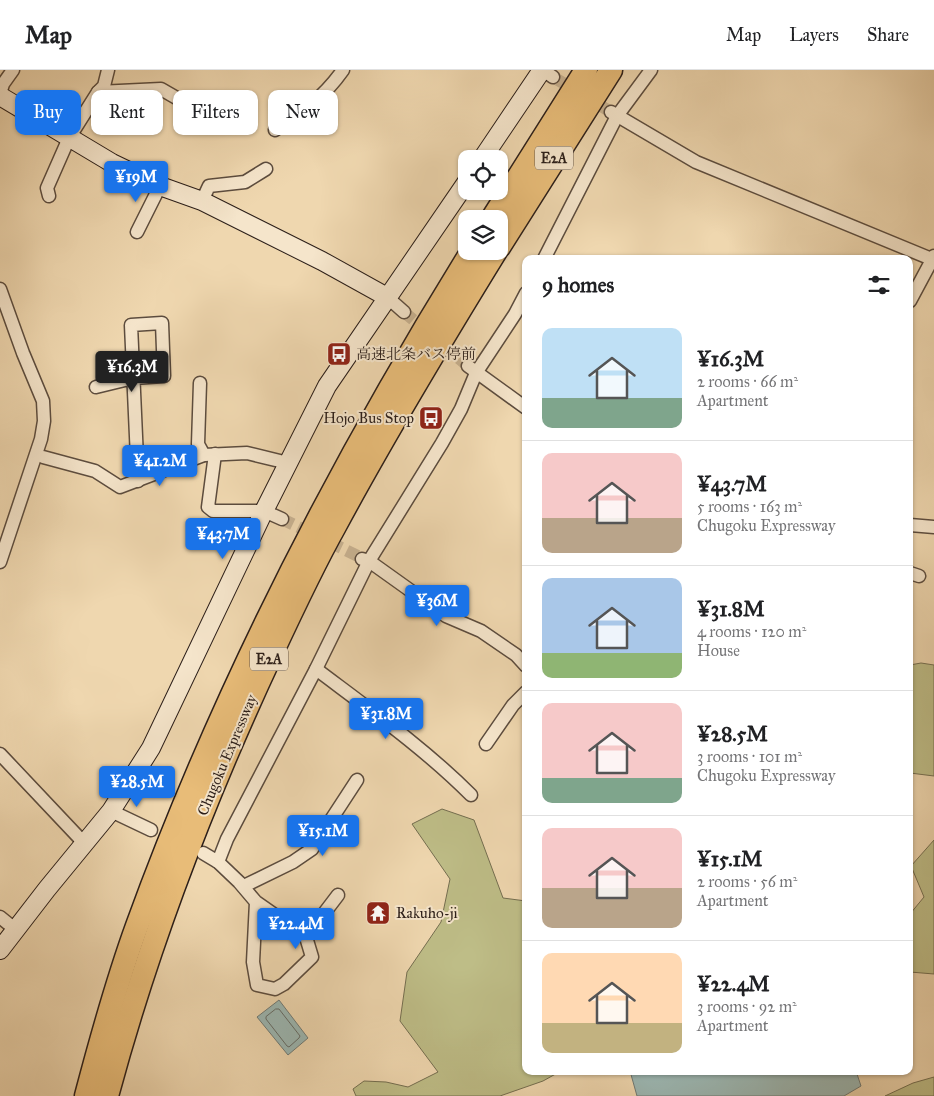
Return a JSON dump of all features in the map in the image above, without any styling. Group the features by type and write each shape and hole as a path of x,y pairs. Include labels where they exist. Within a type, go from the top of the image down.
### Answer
{"highway":[{"name":"E2A","path":"498,210 586,70"},
{"name":"E2A","path":"508,233 611,70"},
{"name":"Chugoku Expressway","path":"86,1096 101,1040 137,928 175,826 222,714 270,612 317,520 385,397 467,260"},
{"name":"Chugoku Expressway","path":"107,1096 121,1044 156,933 194,833 240,722 334,528 491,260"}],"street":[{"path":"13,70 3,84 0,95 69,138 112,163 160,186 202,201 322,261 387,297 404,312"},
{"path":"100,90 104,86 108,70"},
{"path":"326,90 342,70"},
{"path":"546,255 614,114 650,70"},
{"path":"489,150 546,72"},
{"path":"140,90 163,90"},
{"path":"49,196 47,188 69,138 91,103"},
{"path":"614,114 704,166 933,259 913,296"},
{"path":"202,201 209,186 245,182 266,169"},
{"path":"138,232 160,186"},
{"path":"0,950 111,811 151,748 264,511 327,386 458,195"},
{"path":"0,289 43,401 44,421 40,439 0,562"},
{"path":"218,862 227,839 316,669 365,560 442,443 461,409 472,370 516,314 522,301"},
{"path":"96,387 133,378 164,376 162,323 131,325 133,378 138,481"},
{"path":"472,370 522,405"},
{"path":"200,383 198,444 209,454 208,506 213,511 264,511 282,519"},
{"path":"43,457 95,471 120,487 209,454 246,453 288,463"},
{"path":"913,525 934,527"},
{"path":"365,560 446,616 480,630 516,655 522,662"},
{"path":"316,669 379,716 454,778 471,795"},
{"path":"486,744 513,705 522,696"},
{"path":"0,754 84,843"},
{"path":"244,886 293,862 312,849 357,780"},
{"path":"111,811 151,830"},
{"path":"203,853 218,862 244,886 256,902 306,937 312,957 284,984 275,988 258,986 253,962 256,902"},
{"path":"306,937 338,895"},
{"path":"0,917 16,930"}],"shaded area":[{"path":"921,663 934,665 934,776 913,773 913,664"},
{"path":"442,809 474,820 503,898 522,900 522,1075 554,1075 543,1081 500,1096 356,1096 353,1089 364,1081 386,1082 408,1087 438,1072 400,1021 407,972 441,922 450,879 412,824"},
{"path":"934,840 934,974 913,972 913,910 924,897 913,871 913,864"},
{"path":"934,1077 934,1096 885,1096 913,1083"}],"water":[{"path":"279,1000 308,1038 288,1055 257,1017"},
{"path":"631,1075 857,1075 861,1086 844,1096 637,1096"}],"tunnel":[{"path":"553,77 611,112"},
{"path":"404,312 468,366"},
{"path":"282,519 362,558"}],"place":[{"name":"高速北条バス停前","path":"339,354"},
{"name":"Hojo Bus Stop","path":"431,418"},
{"name":"Rakuho-ji","path":"378,913"}]}
